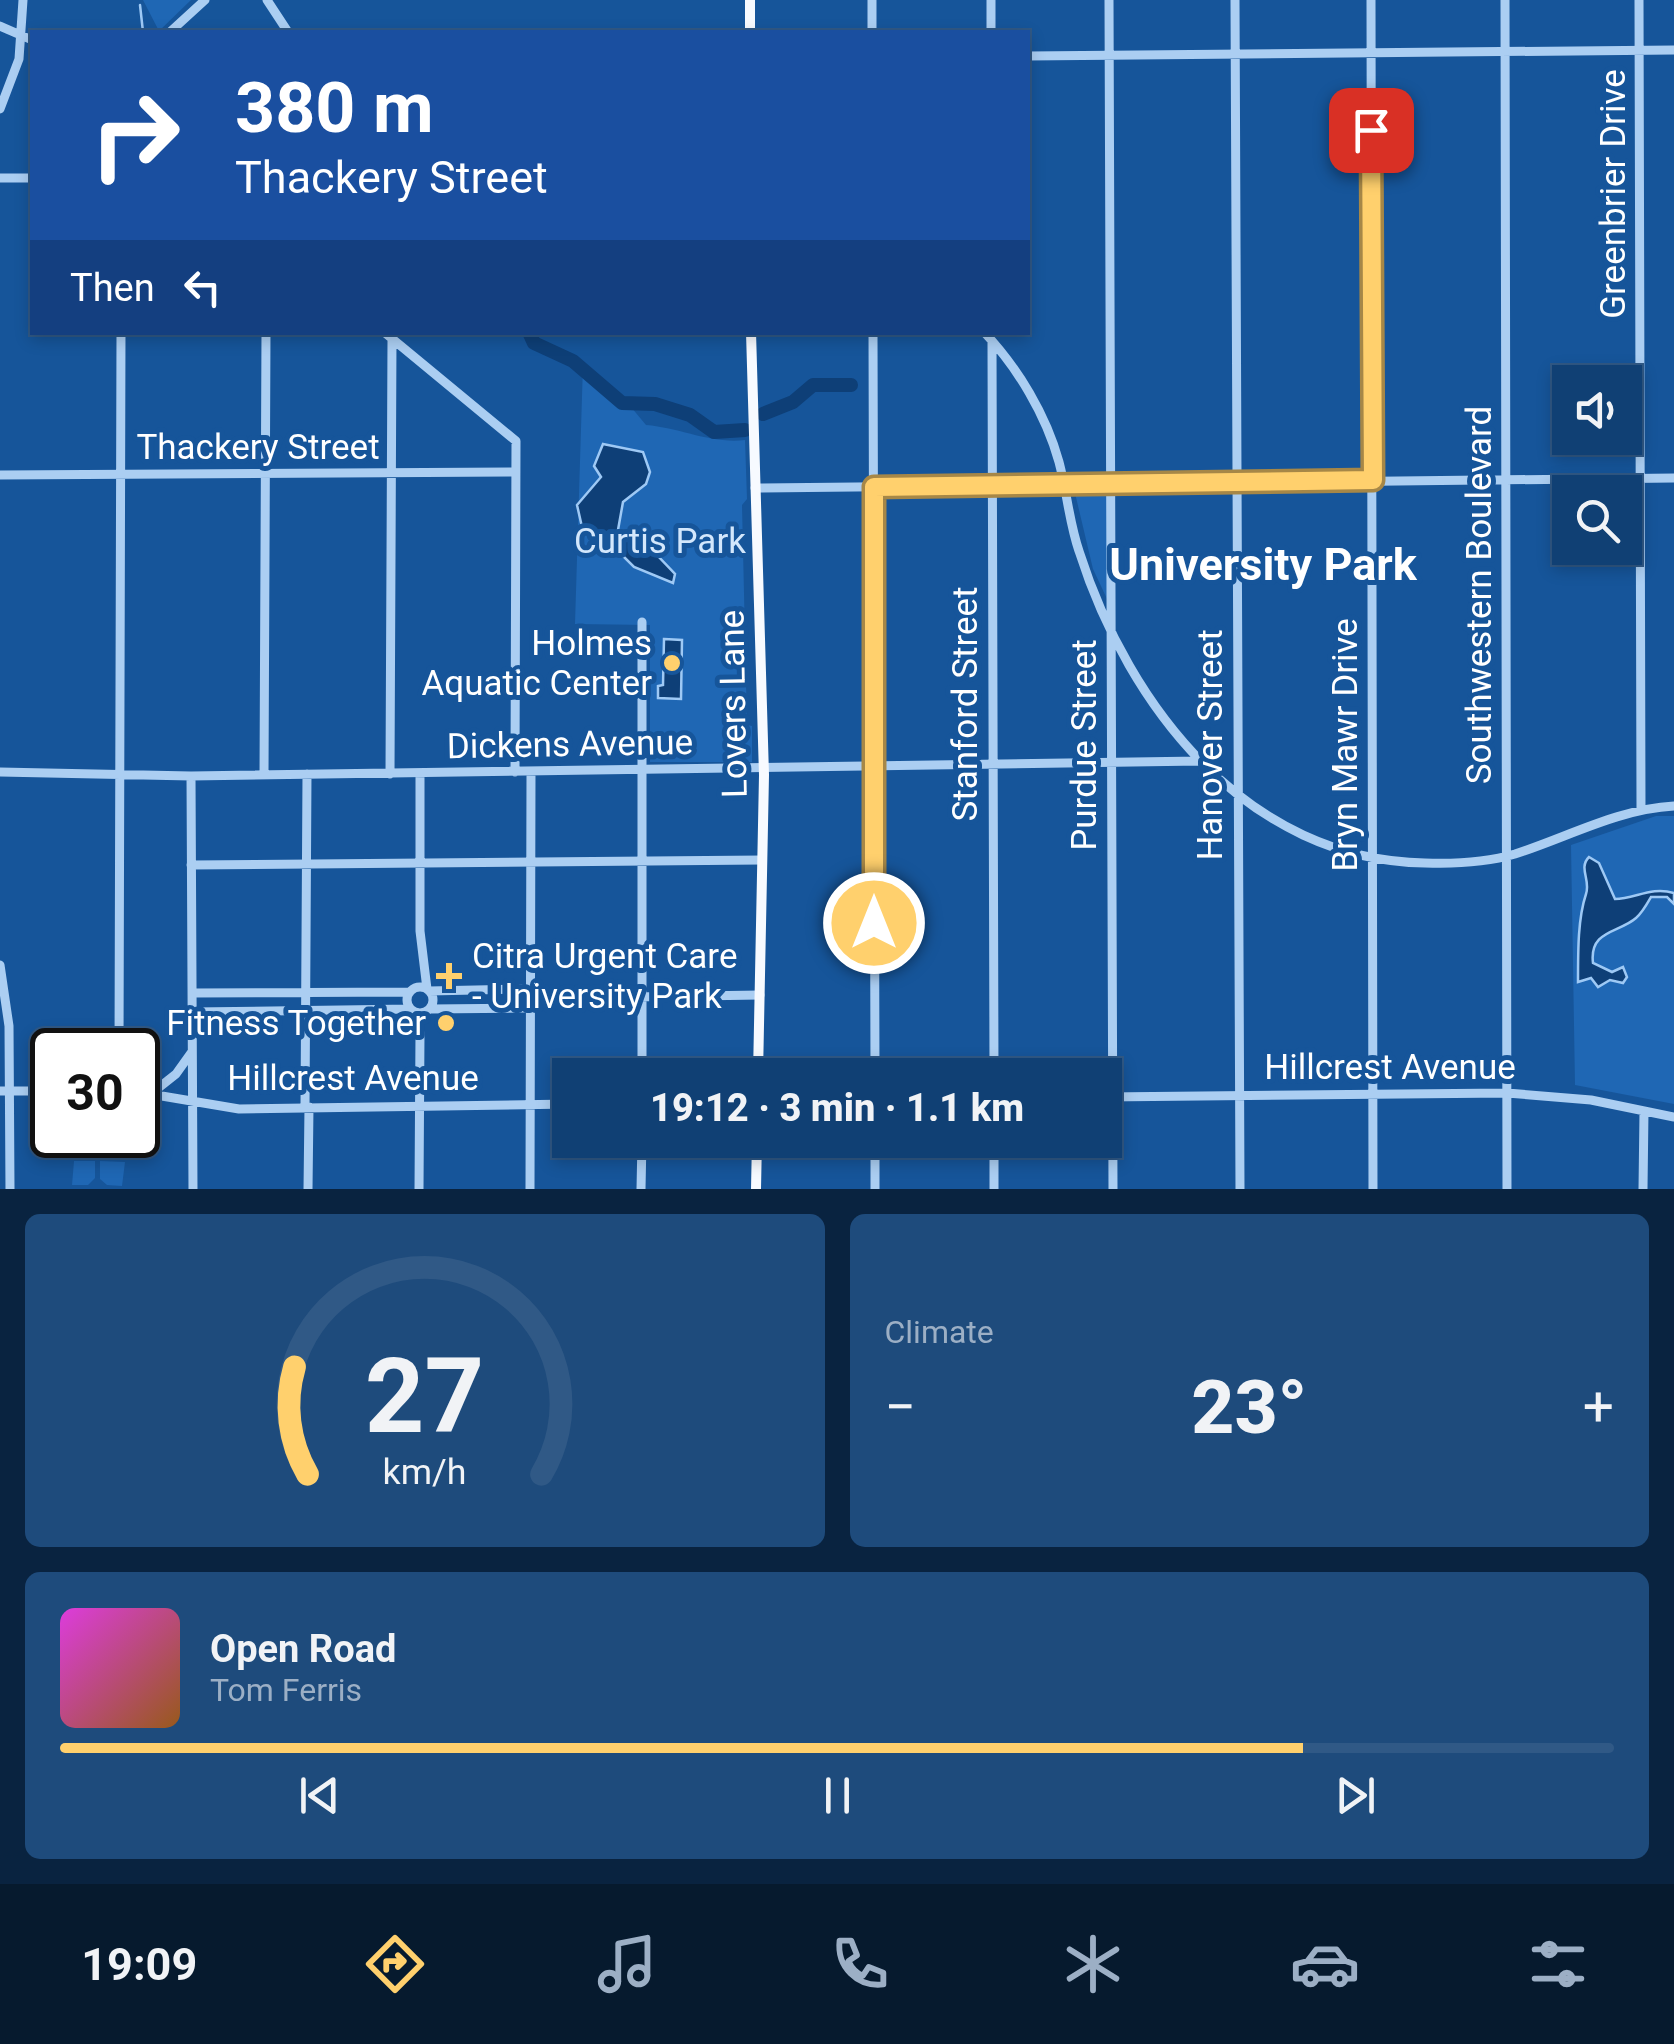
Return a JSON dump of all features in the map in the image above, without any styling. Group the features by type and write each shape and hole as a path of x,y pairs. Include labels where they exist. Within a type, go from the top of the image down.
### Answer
{"main road":[{"path":"750,0 750,30"},
{"name":"Lovers Lane","path":"751,335 764,767 758,1058"},
{"path":"756,1189 757,1158"}],"street":[{"path":"0,109 28,38 24,0"},
{"path":"172,30 205,0"},
{"path":"266,0 287,30"},
{"path":"278,18 280,0"},
{"path":"872,0 872,30"},
{"path":"992,0 992,30"},
{"name":"Purdue Street","path":"1109,0 1109,1058"},
{"name":"Hanover Street","path":"1235,0 1240,1189"},
{"name":"Bryn Mawr Drive","path":"1371,0 1373,1189"},
{"name":"Southwestern Boulevard","path":"1505,0 1507,1189"},
{"name":"Greenbrier Drive","path":"1639,0 1641,475"},
{"path":"0,26 28,38"},
{"path":"1030,56 1674,50"},
{"path":"0,178 30,178"},
{"path":"119,1028 121,335"},
{"path":"264,775 266,335"},
{"path":"873,335 875,1058"},
{"path":"388,336 514,437 515,772"},
{"path":"388,336 390,774"},
{"path":"992,337 1039,412 1063,484 1079,552 1111,631 1148,692 1200,760 1238,798 1305,838 1373,858 1441,864 1507,856 1642,809 1674,806"},
{"name":"Stanford Street","path":"992,337 994,1058"},
{"name":"Thackery Street","path":"0,475 516,472"},
{"path":"1642,478 1674,478"},
{"path":"756,488 1552,479"},
{"name":"Greenbrier Drive","path":"1641,565 1642,809"},
{"path":"642,622 642,1058"},
{"name":"Dickens Avenue","path":"0,772 191,776 1200,760"},
{"path":"530,1189 531,772"},
{"path":"419,1189 420,1032 428,1010 422,968 420,773"},
{"path":"308,774 308,1189"},
{"path":"191,776 193,1189"},
{"path":"191,865 762,860"},
{"path":"0,965 9,1026 5,1091 10,1189"},
{"path":"420,1032 412,1011 412,991 422,968"},
{"path":"192,994 521,990 530,1000"},
{"path":"193,1012 412,1011 570,998 760,995"},
{"path":"160,1087 176,1074 193,1051"},
{"name":"Hillcrest Avenue","path":"1122,1097 1507,1093 1575,1097 1674,1118"},
{"name":"Hillcrest Avenue","path":"160,1095 239,1109 552,1104"},
{"path":"1642,1189 1644,1111"},
{"path":"641,1189 642,1158"},
{"path":"875,1158 875,1189"},
{"path":"994,1158 994,1189"},
{"name":"Purdue Street","path":"1112,1158 1113,1189"}],"green space":[{"path":"143,0 191,0 160,30"},
{"name":"Curtis Park","path":"583,364 621,395 646,425 720,440 745,440 747,499 742,505 747,725 752,726 752,762 650,762 650,625 575,624"},
{"path":"1108,491 1108,601 1093,569 1075,493"},
{"path":"1656,816 1674,816 1674,1104 1575,1085 1571,845"},
{"path":"74,1161 95,1161 95,1178 88,1185 72,1185"},
{"path":"100,1161 125,1162 122,1186 107,1185 100,1179"}],"shaded area":[{"path":"603,444 643,452 650,472 646,484 623,502 618,530 654,552 675,574 673,583 634,567 616,549 607,552 582,527 577,505 601,477 594,466"},
{"name":"Holmes Aquatic Center","path":"664,639 682,640 681,699 658,698 658,686 663,685"},
{"path":"1589,857 1599,863 1615,899 1658,891 1674,893 1674,904 1667,897 1651,897 1636,918 1596,944 1593,963 1612,972 1623,967 1627,977 1623,983 1610,980 1598,987 1591,978 1578,982 1580,924 1587,889 1585,865"}],"waterway":[{"path":"140,5 143,30"},
{"path":"530,335 534,343 573,361 622,403 655,404 690,415 714,432 745,430"},
{"path":"763,414 793,402 813,385 851,385"}],"place":[{"name":"Holmes Aquatic Center","path":"672,663"},
{"name":"Citra Urgent Care - University Park","path":"449,976"},
{"name":"Fitness Together","path":"446,1023"}],"district":[{"name":"University Park","path":"1263,564"}],"route":[{"path":"874,923 874,487 1373,480 1371,130"}]}
